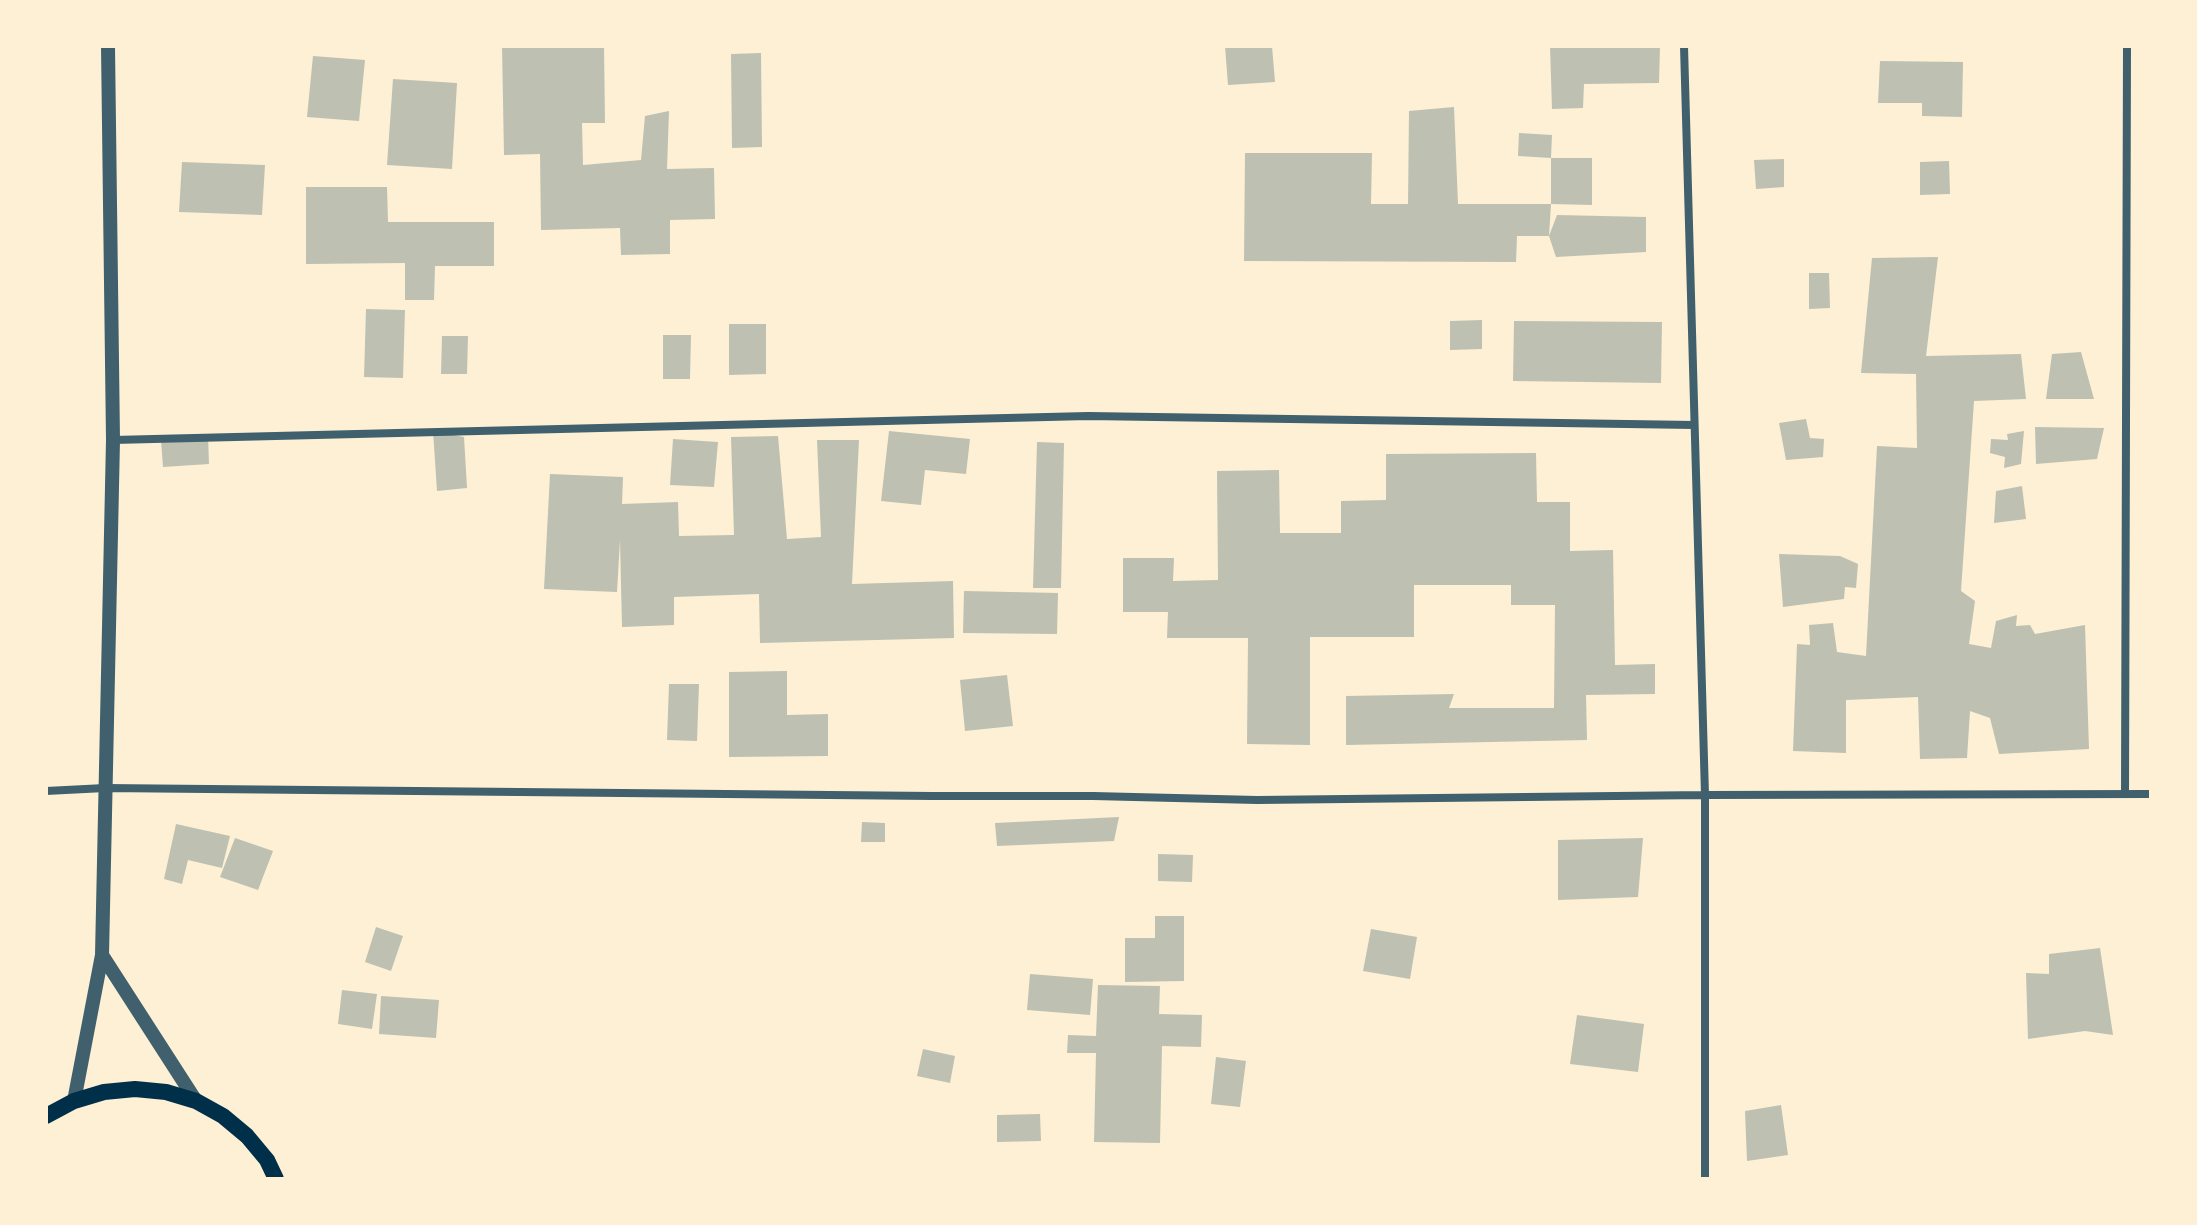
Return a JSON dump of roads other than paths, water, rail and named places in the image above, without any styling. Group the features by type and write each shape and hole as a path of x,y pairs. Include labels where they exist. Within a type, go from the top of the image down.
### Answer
{"main road":[{"path":"46,1116 74,1101 104,1092 135,1089 166,1092 196,1101 223,1116 247,1136 267,1160 276,1179"}],"street":[{"path":"74,1101 102,955 113,440 108,46"},
{"path":"1684,46 1705,795 1705,1179"},
{"path":"2125,794 2127,46"},
{"path":"113,440 1088,416 1694,425"},
{"path":"46,791 105,788 1257,800 2151,794"},
{"path":"102,955 196,1101"}]}
